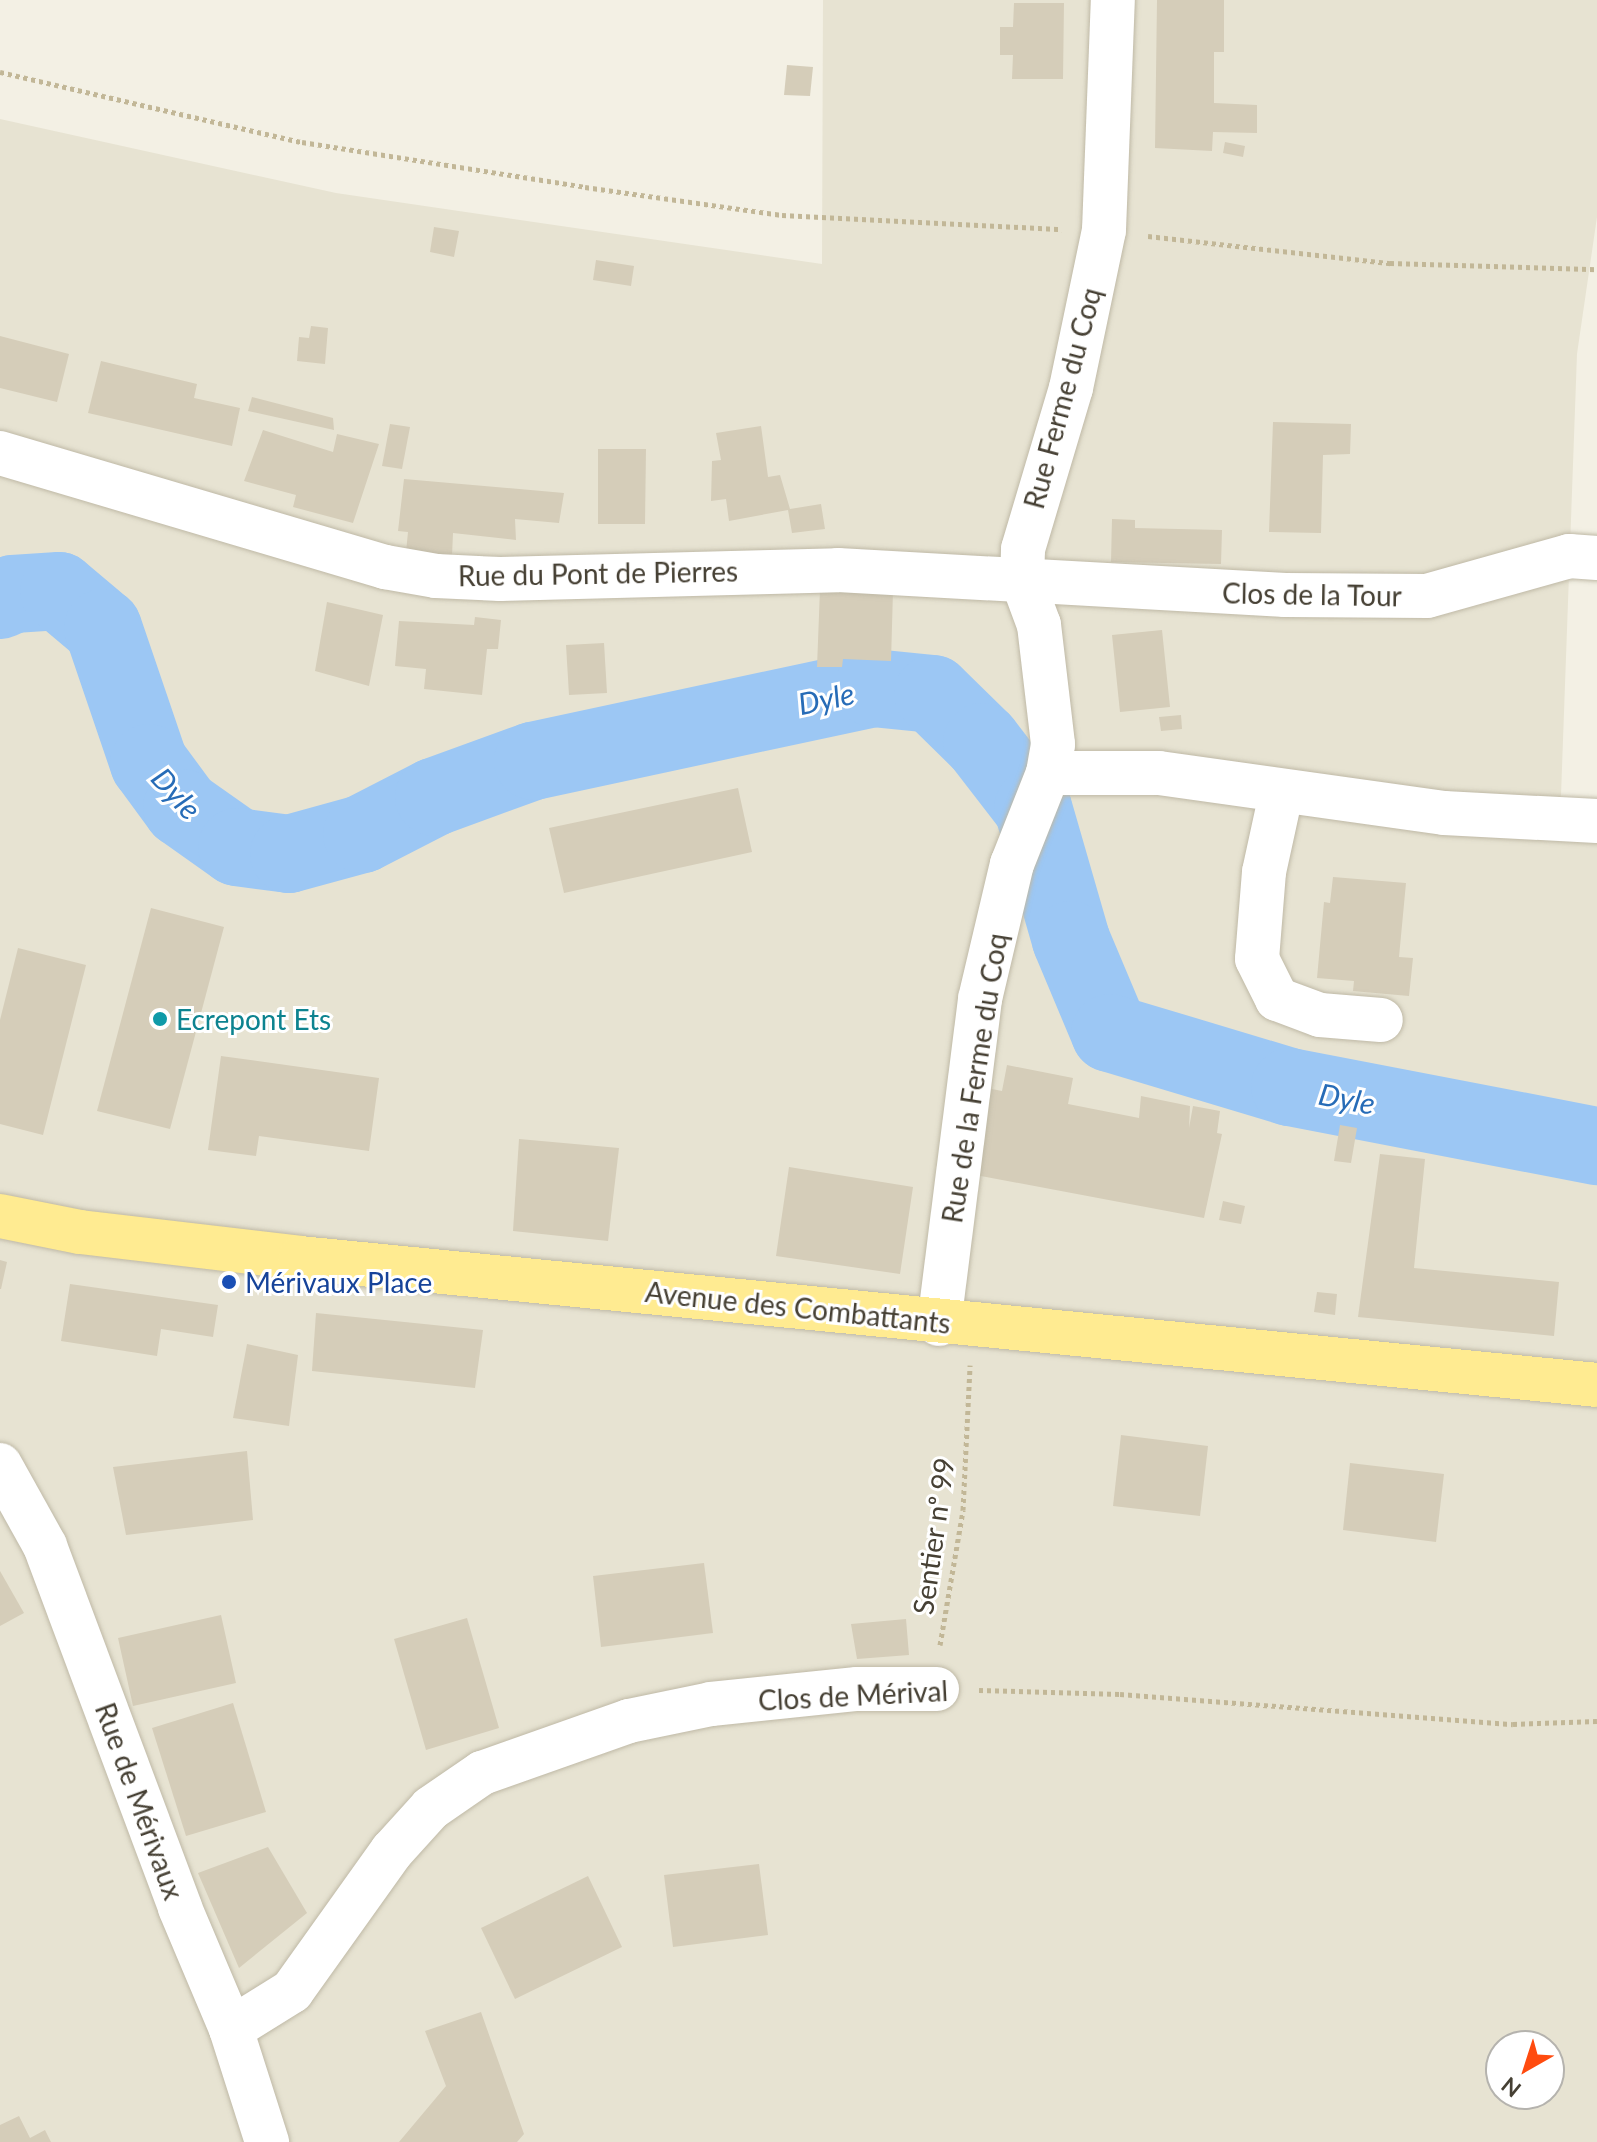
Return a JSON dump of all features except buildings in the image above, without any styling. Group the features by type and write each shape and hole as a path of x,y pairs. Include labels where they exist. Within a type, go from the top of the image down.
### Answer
{"main road":[{"name":"Avenue des Combattants","path":"0,1216 285,1256 756,1300 939,1324 1597,1385"}],"street":[{"name":"Rue Ferme du Coq","path":"1050,758 1039,625 1022,579 1023,549 1071,388 1104,230 1113,0"},
{"name":"Rue du Pont de Pierres","path":"0,453 385,567 436,576 500,579 838,570 1022,579"},
{"name":"Clos de la Tour","path":"1022,579 1285,595 1427,596 1569,556 1597,558"},
{"path":"1050,758 1281,794 1444,813 1595,825"},
{"name":"Rue de la Ferme du Coq","path":"939,1324 980,999 1012,864 1050,758"},
{"path":"1281,794 1264,872 1257,959 1277,999 1320,1015 1381,1020"},
{"name":"Rue de Mérivaux","path":"0,1465 45,1546 180,1908 231,2029 267,2142"},
{"name":"Clos de Mérival","path":"231,2029 292,1991 392,1851 431,1808 482,1773 629,1721 711,1704 857,1689 937,1689"}],"path":[{"path":"0,72 302,142 782,215 1104,230 1390,263 1597,269"},
{"name":"Sentier nᵒ 99","path":"937,1689 941,1626 963,1510 968,1388"},
{"name":"Clos de Mérival","path":"937,1689 1120,1694 1513,1724 1597,1721"}],"shaded area":[{"path":"823,0 1597,0 1597,217 1577,354 1560,823 1597,827 1597,2142 0,2142 0,119 336,193 822,264"}],"waterway":[{"name":"Dyle","path":"0,600 13,594 59,591 103,628 149,763 182,808 237,847 289,854 362,834 434,797 533,761 873,688 933,694 982,742 1033,808 1071,940 1110,1033 1290,1087 1597,1146"}],"place":[{"name":"Ecrepont Ets","path":"160,1019"},
{"name":"Mérivaux Place","path":"229,1282"}]}
